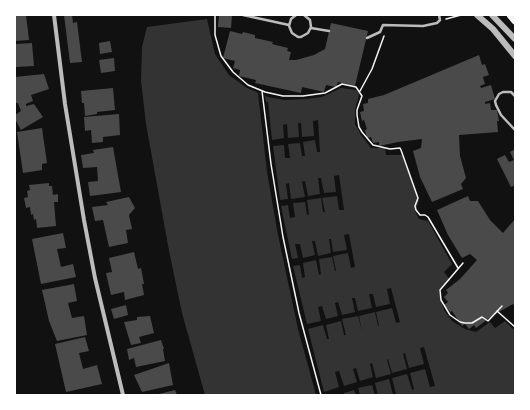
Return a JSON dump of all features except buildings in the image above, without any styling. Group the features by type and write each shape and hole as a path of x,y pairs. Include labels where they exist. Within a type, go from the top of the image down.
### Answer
{"main road":[{"path":"510,15 515,21"}],"street":[{"path":"54,15 65,104 84,220 95,278 123,395"},
{"path":"477,15 497,34 515,56"},
{"path":"492,15 515,39"}],"lane":[{"path":"243,15 289,25"},
{"path":"296,15 291,19 289,25 292,33 298,36 305,36 311,28 310,20 304,15"},
{"path":"367,38 380,32 384,25 423,26 437,23 440,20 439,15"},
{"path":"311,28 329,31"},
{"path":"515,96 511,92 502,92 495,101 501,115 515,130"}],"path":[{"path":"206,15 215,15 216,42 226,65 240,79 262,91 283,96 303,96 324,93 342,84 356,87 360,91 362,99 357,110 357,115 362,132 373,145 390,149 400,148 418,198 415,206 416,210 420,215 428,216 458,268"},
{"path":"440,20 461,15"},
{"path":"360,91 372,69 389,26"},
{"path":"262,91 271,164 283,237 299,313 321,395"},
{"path":"463,263 441,287 439,292 441,300 450,315 460,322 472,323 482,317 488,321 502,306"},
{"path":"497,311 515,327"}],"shaded area":[{"path":"207,19 215,54 229,75 247,88 268,97 285,100 322,97 341,88 356,90 359,94 355,110 355,124 361,135 371,148 385,148 386,155 402,155 419,201 415,211 419,219 428,221 452,264 444,272 450,280 439,291 444,310 452,321 465,329 476,332 490,322 495,328 505,321 515,331 515,395 205,395 182,313 169,251 146,124 141,81 142,47 147,27"}],"pier":[{"path":"258,93 265,96 266,102 268,102 272,140 284,138 283,125 287,124 288,138 299,137 298,123 301,123 302,137 314,136 313,121 318,120 320,152 317,152 315,140 303,142 305,156 302,156 300,143 288,144 290,158 285,158 284,145 273,146 280,200 288,199 286,184 289,183 291,199 305,197 302,182 305,181 308,196 320,194 318,178 321,178 324,193 336,192 334,176 339,175 344,210 339,210 337,196 322,198 325,212 323,212 321,198 307,200 309,214 307,215 305,202 293,203 295,217 290,218 288,205 281,206 292,259 298,258 295,244 300,244 303,258 315,255 312,241 315,241 318,256 331,253 329,239 331,239 333,252 347,250 344,235 349,234 355,267 351,268 348,253 333,256 336,271 332,257 319,259 321,274 319,275 316,260 303,263 305,277 302,278 300,265 293,266 307,324 321,321 318,307 322,306 326,319 338,316 335,303 338,302 342,315 355,312 352,298 355,298 358,311 372,308 369,294 373,294 376,307 390,304 387,289 391,288 400,322 396,323 392,308 376,312 379,326 375,312 359,316 362,331 358,316 342,319 346,335 344,335 341,321 326,325 329,339 327,339 323,325 308,329 324,392 339,387 335,372 339,371 344,386 357,382 353,369 356,368 360,381 373,377 370,364 372,363 376,378 391,374 388,359 392,373 407,369 403,354 405,353 409,368 424,364 420,348 424,347 435,386 430,387 425,369 410,373 414,389 412,390 407,374 392,378 395,395 393,395 389,379 375,383 378,395 375,395 372,385 358,388 360,395 356,395 354,390 344,393 344,395 316,395 298,329 278,235 267,172"}]}
